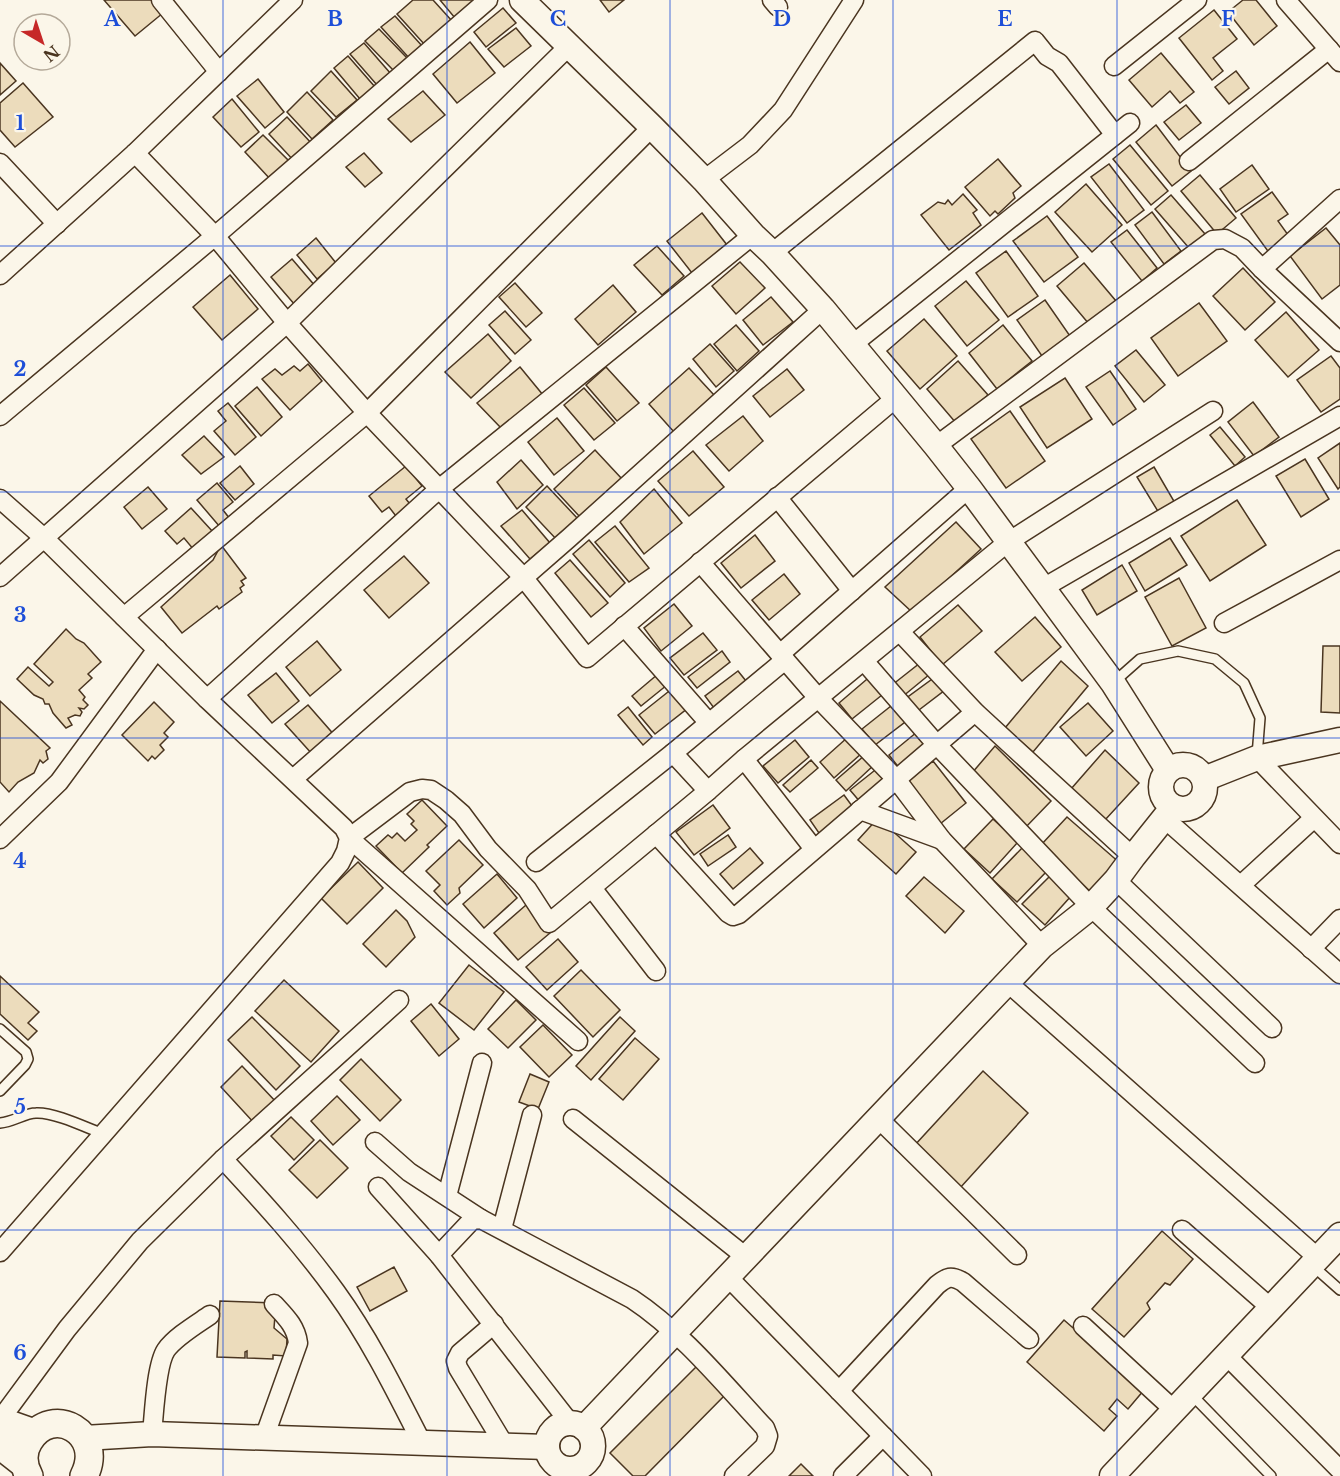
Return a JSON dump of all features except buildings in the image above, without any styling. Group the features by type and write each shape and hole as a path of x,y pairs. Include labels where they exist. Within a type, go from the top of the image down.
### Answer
{"main road":[{"path":"0,1420 34,1433"},
{"path":"26,1470 25,1448 34,1433 43,1427 55,1424 66,1425 76,1430 89,1447 90,1458 84,1476"},
{"path":"0,1445 26,1470"}],"street":[{"path":"161,0 219,72"},
{"path":"0,275 135,153 293,0"},
{"path":"0,417 215,236 488,0"},
{"path":"522,0 704,180 824,309 969,488 1113,683 1168,770"},
{"path":"704,180 750,145 783,110 854,0"},
{"path":"1114,66 1197,0"},
{"path":"1189,161 1334,55 1286,0"},
{"path":"772,253 1035,41 1047,56 1059,63 1115,135"},
{"path":"0,577 287,323 569,46"},
{"path":"853,344 1130,123"},
{"path":"124,617 367,413 652,127"},
{"path":"135,153 215,236 287,323 367,413 523,577 587,658 897,397"},
{"path":"0,162 57,224"},
{"path":"1262,269 1340,199"},
{"path":"207,699 439,489 753,235"},
{"path":"936,446 1214,240 1225,239 1242,248 1340,342"},
{"path":"293,779 824,309"},
{"path":"0,1252 340,863 349,838 410,792 422,789 431,790 462,814 488,849 527,889 549,923 1008,542 1213,411"},
{"path":"1043,588 1340,416"},
{"path":"536,862 709,723 852,591 969,488"},
{"path":"777,497 852,591"},
{"path":"0,499 44,538 207,699 344,828 349,838 578,1041"},
{"path":"1224,623 1340,560"},
{"path":"700,562 819,699 896,779 942,840 1042,946"},
{"path":"624,626 709,723"},
{"path":"900,632 975,712 1133,857"},
{"path":"0,839 59,782 157,649"},
{"path":"864,661 937,745 1091,906 1255,1063"},
{"path":"656,834 728,913 733,916 739,914 975,712"},
{"path":"1204,779 1257,758 1340,740"},
{"path":"673,753 708,791"},
{"path":"1257,758 1340,844"},
{"path":"744,759 814,849"},
{"path":"378,1187 439,1255 577,1425 589,1434 592,1448 585,1462 584,1471 565,1468 552,1461 547,1447 551,1433 563,1424 577,1425 675,1332 1042,946 1091,906 1116,880 1169,812 1186,809 1198,803 1205,792 1201,773 1189,765 1174,766 1168,770 1161,783 1161,790 1169,812 1241,885 1340,974"},
{"path":"860,810 942,840"},
{"path":"1241,885 1314,818"},
{"path":"1116,880 1272,1028"},
{"path":"592,888 656,971"},
{"path":"1311,949 1340,919"},
{"path":"1007,982 1315,1261"},
{"path":"0,1420 67,1329 140,1240 223,1159 399,1000"},
{"path":"447,1196 482,1063"},
{"path":"502,1229 532,1115"},
{"path":"878,1118 1017,1255"},
{"path":"573,1119 746,1257"},
{"path":"375,1142 409,1172 481,1219 632,1299 675,1332 765,1428 768,1436 765,1446 734,1476"},
{"path":"223,1159 283,1224 336,1293 383,1367 422,1443"},
{"path":"439,1255 472,1220 481,1219"},
{"path":"1182,1230 1271,1308"},
{"path":"1112,1476 1340,1235"},
{"path":"728,1277 922,1476"},
{"path":"839,1391 946,1278 955,1277 963,1282 1029,1339"},
{"path":"264,1438 298,1343 294,1327 274,1304"},
{"path":"152,1434 160,1366 166,1350 184,1333 210,1315"},
{"path":"494,1324 460,1353 456,1361 505,1446"},
{"path":"1083,1326 1182,1402"},
{"path":"1226,1355 1340,1470"},
{"path":"84,1438 152,1434 547,1447"},
{"path":"843,1476 883,1436"}],"lane":[{"path":"1113,683 1140,659 1178,651 1215,659 1244,683 1260,718 1257,758"},
{"path":"0,1029 26,1052 28,1059 0,1091"},
{"path":"0,1123 10,1122 34,1113 48,1113 103,1134"},
{"path":"1315,1261 1340,1290"},
{"path":"1182,1402 1271,1476"}]}
